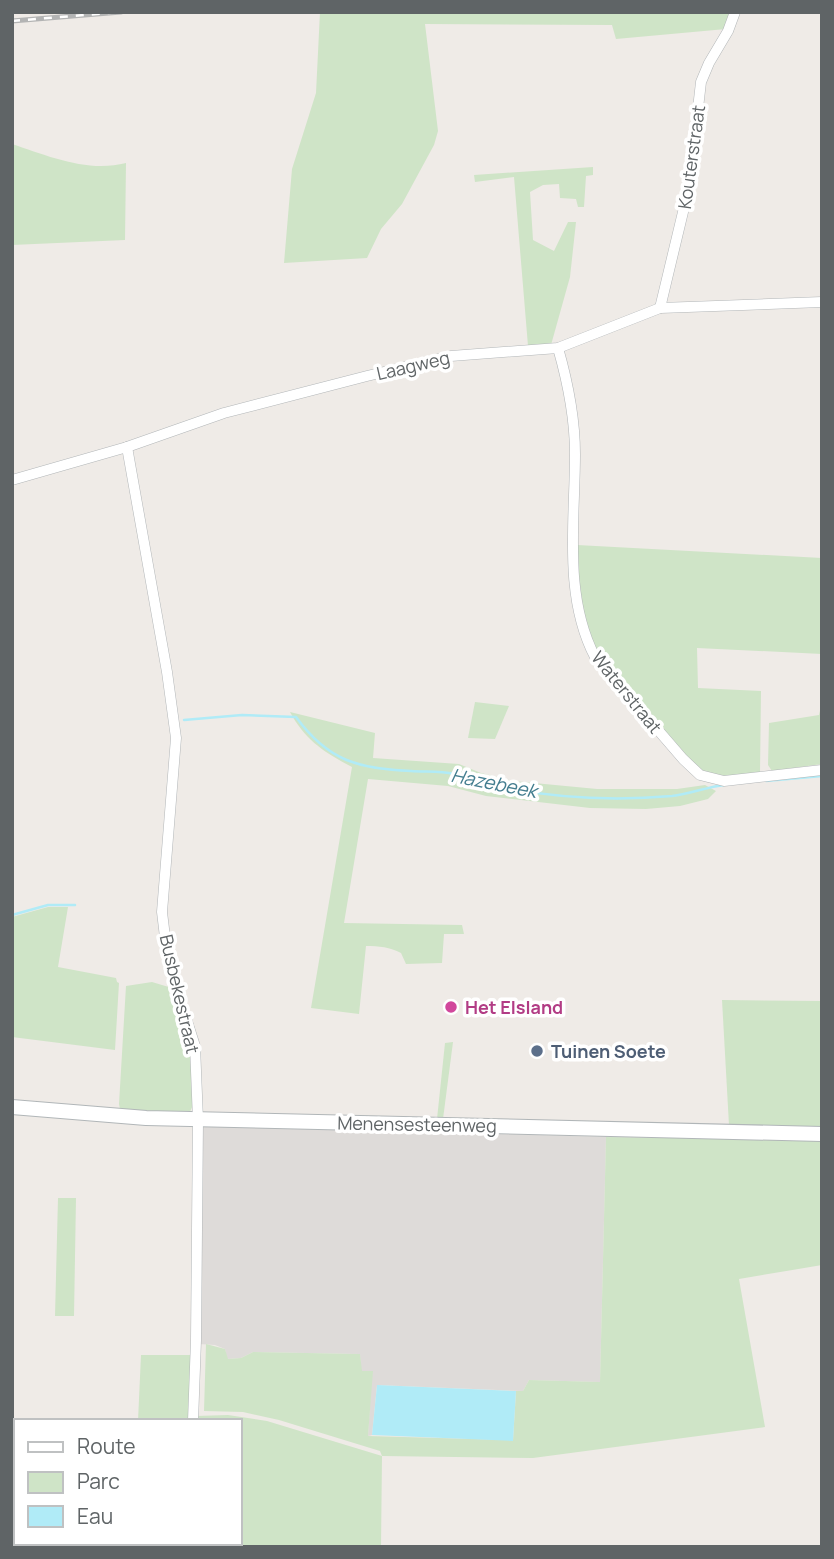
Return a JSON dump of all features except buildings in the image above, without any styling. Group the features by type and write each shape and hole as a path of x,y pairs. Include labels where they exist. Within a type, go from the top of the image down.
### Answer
{"street":[{"name":"Kouterstraat","path":"660,308 689,187 701,82 735,12"},
{"name":"Laagweg","path":"12,480 127,447 224,413 451,356 558,348 660,308 822,302"},
{"name":"Waterstraat","path":"558,348 566,375 574,430 576,594 595,657 674,749 700,775 724,781 822,770"},
{"name":"Busbekestraat","path":"127,447 176,738 162,912 168,962 195,1046 198,1120 197,1340 192,1419"},
{"name":"Menensesteenweg","path":"12,1107 115,1117 198,1120 822,1134"}],"shaded area":[{"path":"202,1126 606,1137 600,1382 529,1380 523,1391 377,1385 372,1435 368,1436 372,1371 361,1371 360,1354 253,1352 241,1358 227,1359 225,1349 199,1344"}],"green space":[{"path":"320,12 732,12 726,29 616,39 612,25 425,24 438,131 434,145 402,204 381,229 367,258 284,263 292,169 316,93"},
{"path":"12,144 83,165 112,166 126,163 125,240 12,245"},
{"path":"593,167 593,175 586,176 584,207 578,207 576,199 560,198 559,184 543,185 530,192 533,240 554,251 568,222 576,222 570,277 551,345 528,346 514,177 475,182 474,175"},
{"path":"577,545 822,558 822,654 697,648 698,688 761,691 760,773 733,778 701,772 603,663 590,635 582,606"},
{"path":"822,701 822,764 772,771 768,765 769,723 819,715"},
{"path":"475,702 509,706 495,739 468,738"},
{"path":"290,712 375,733 373,758 459,764 513,781 597,789 677,789 705,785 716,791 708,799 680,806 646,809 590,808 486,796 448,786 368,779 344,923 462,925 464,934 444,934 442,963 406,964 401,953 397,951 366,946 359,1014 311,1008 352,767 316,745"},
{"path":"48,907 68,907 58,967 116,978 119,983 115,1050 12,1037 12,917"},
{"path":"152,982 172,988 183,1025 191,1059 193,1086 193,1104 189,1113 120,1109 126,986"},
{"path":"722,1000 822,1001 822,1128 729,1125"},
{"path":"453,1042 443,1119 437,1119 445,1043"},
{"path":"606,1137 822,1140 822,1265 739,1279 765,1427 533,1458 382,1456 380,1451 279,1420 243,1412 204,1411 206,1344 225,1349 228,1359 241,1358 253,1352 360,1354 362,1371 373,1371 368,1436 513,1440 516,1391 523,1391 529,1380 600,1382"},
{"path":"58,1198 76,1198 74,1316 55,1316"},
{"path":"141,1355 193,1355 190,1419 138,1419"},
{"path":"228,1415 267,1421 382,1456 381,1547 243,1547 242,1419 196,1419 196,1416"}],"water":[{"path":"377,1385 516,1391 513,1441 372,1435"}],"waterway":[{"name":"Hazebeek","path":"184,720 242,715 296,717 320,744 360,765 392,770 449,773 495,786 539,793 606,798 650,797 679,795 724,785"},
{"name":"Hazebeek","path":"766,781 822,776"},
{"name":"Hazebeek","path":"12,915 48,905 75,905"}],"railway":[{"path":"12,21 121,12"}],"place":[{"name":"Het Elsland","path":"451,1007"},
{"name":"Tuinen Soete","path":"537,1051"}]}
